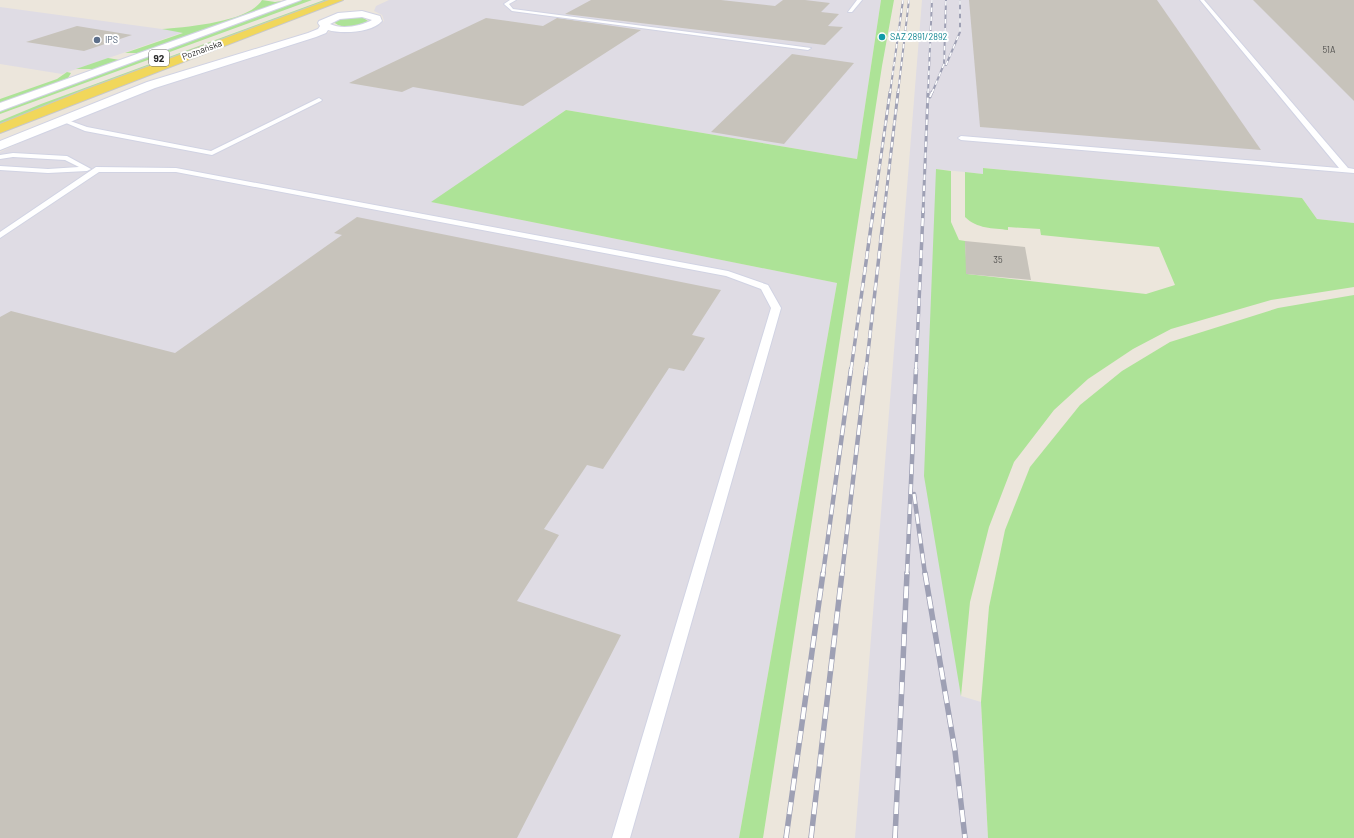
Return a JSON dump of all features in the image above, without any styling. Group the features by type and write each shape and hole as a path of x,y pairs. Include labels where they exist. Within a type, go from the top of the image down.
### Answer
{"main road":[{"name":"Poznańska","path":"0,118 318,0"},
{"name":"Poznańska","path":"0,129 99,89 338,0"},
{"path":"230,40 277,26 308,23 324,25"}],"street":[{"name":"Poznańska","path":"0,107 296,0"},
{"path":"0,146 175,76 318,33 324,25 331,18 370,8 374,16 377,18 377,21 358,28 339,29 324,25"}],"lane":[{"path":"514,0 506,4 512,10 808,48"},
{"path":"850,11 860,0"},
{"path":"1202,0 1346,171"},
{"path":"62,120 85,129 212,153 319,100"},
{"path":"962,138 1354,171"},
{"path":"0,157 13,155 67,158 87,169"},
{"path":"0,168 48,171 87,169 176,170 728,274 764,287 776,308 621,838"},
{"path":"0,236 100,170"}],"shaded area":[{"path":"389,0 881,0 857,159 566,110 432,202 837,283 739,838 0,838 0,152 51,129 160,84 250,55 333,31 376,26 384,21 382,15 374,11 376,6"},
{"path":"922,0 1354,0 1354,223 1317,219 1302,198 984,168 983,174 936,169 961,696 981,702 988,838 855,838"},
{"path":"0,7 184,32 62,74 0,64"}],"green space":[{"path":"262,0 275,2 288,0 139,53 125,53 183,33 162,29 201,25 231,18 244,14 255,7"},
{"path":"301,0 312,0 0,114 0,109"},
{"path":"324,0 332,0 0,125 0,121 41,104"},
{"path":"881,0 894,0 882,66 763,838 739,838 837,283 431,202 566,110 857,159"},
{"path":"362,17 368,21 356,26 346,27 334,22 339,19"},
{"path":"108,58 120,60 95,69 76,69"},
{"path":"67,72 71,73 68,78 0,104 0,99 57,79"},
{"path":"983,168 1302,198 1317,219 1354,223 1354,287 1271,300 1171,329 1133,349 1088,379 1054,410 1014,462 989,527 970,602 961,696 924,476 936,169 951,171 951,222 959,240 965,241 967,274 1146,294 1175,285 1159,247 1041,235 1040,229 1008,227 1008,230 980,226 970,221 965,217 965,172 983,174"},
{"path":"1354,295 1354,838 988,838 981,702 989,607 1005,530 1030,467 1080,405 1122,371 1170,342 1278,308"}],"building":[{"path":"591,0 721,0 775,6 783,0 805,0 830,3 821,12 839,14 828,26 843,27 825,45 565,14"},
{"path":"969,0 1157,0 1261,150 980,127"},
{"path":"1253,0 1354,0 1354,101"},
{"path":"486,18 543,26 557,18 641,30 523,106 413,87 402,92 349,83"},
{"path":"77,26 132,35 84,51 26,42"},
{"path":"792,54 854,63 784,144 711,132"},
{"path":"357,217 721,290 692,335 705,338 684,371 669,368 603,469 587,465 544,529 559,535 517,601 621,635 517,838 0,838 0,317 11,311 175,353 342,235 334,233"},
{"path":"965,241 1025,247 1031,280 966,274"}],"railway":[{"path":"890,93 903,0"},
{"path":"898,93 909,0"},
{"path":"928,93 932,0"},
{"path":"932,93 944,64 946,0"},
{"path":"946,65 960,32 960,0"},
{"path":"873,213 890,92"},
{"path":"884,213 898,92"},
{"path":"923,213 928,92"},
{"path":"930,97 932,92"},
{"path":"851,370 873,212"},
{"path":"866,370 884,212"},
{"path":"916,370 923,212"},
{"path":"823,574 851,369"},
{"path":"842,574 866,369"},
{"path":"907,574 916,369"},
{"path":"914,494 925,574"},
{"path":"786,838 823,573"},
{"path":"811,838 842,573"},
{"path":"895,838 907,573"},
{"path":"925,573 955,751 965,838"}],"place":[{"name":"SAZ 2891/2892","path":"882,37"},
{"name":"IPS","path":"97,40"}]}
